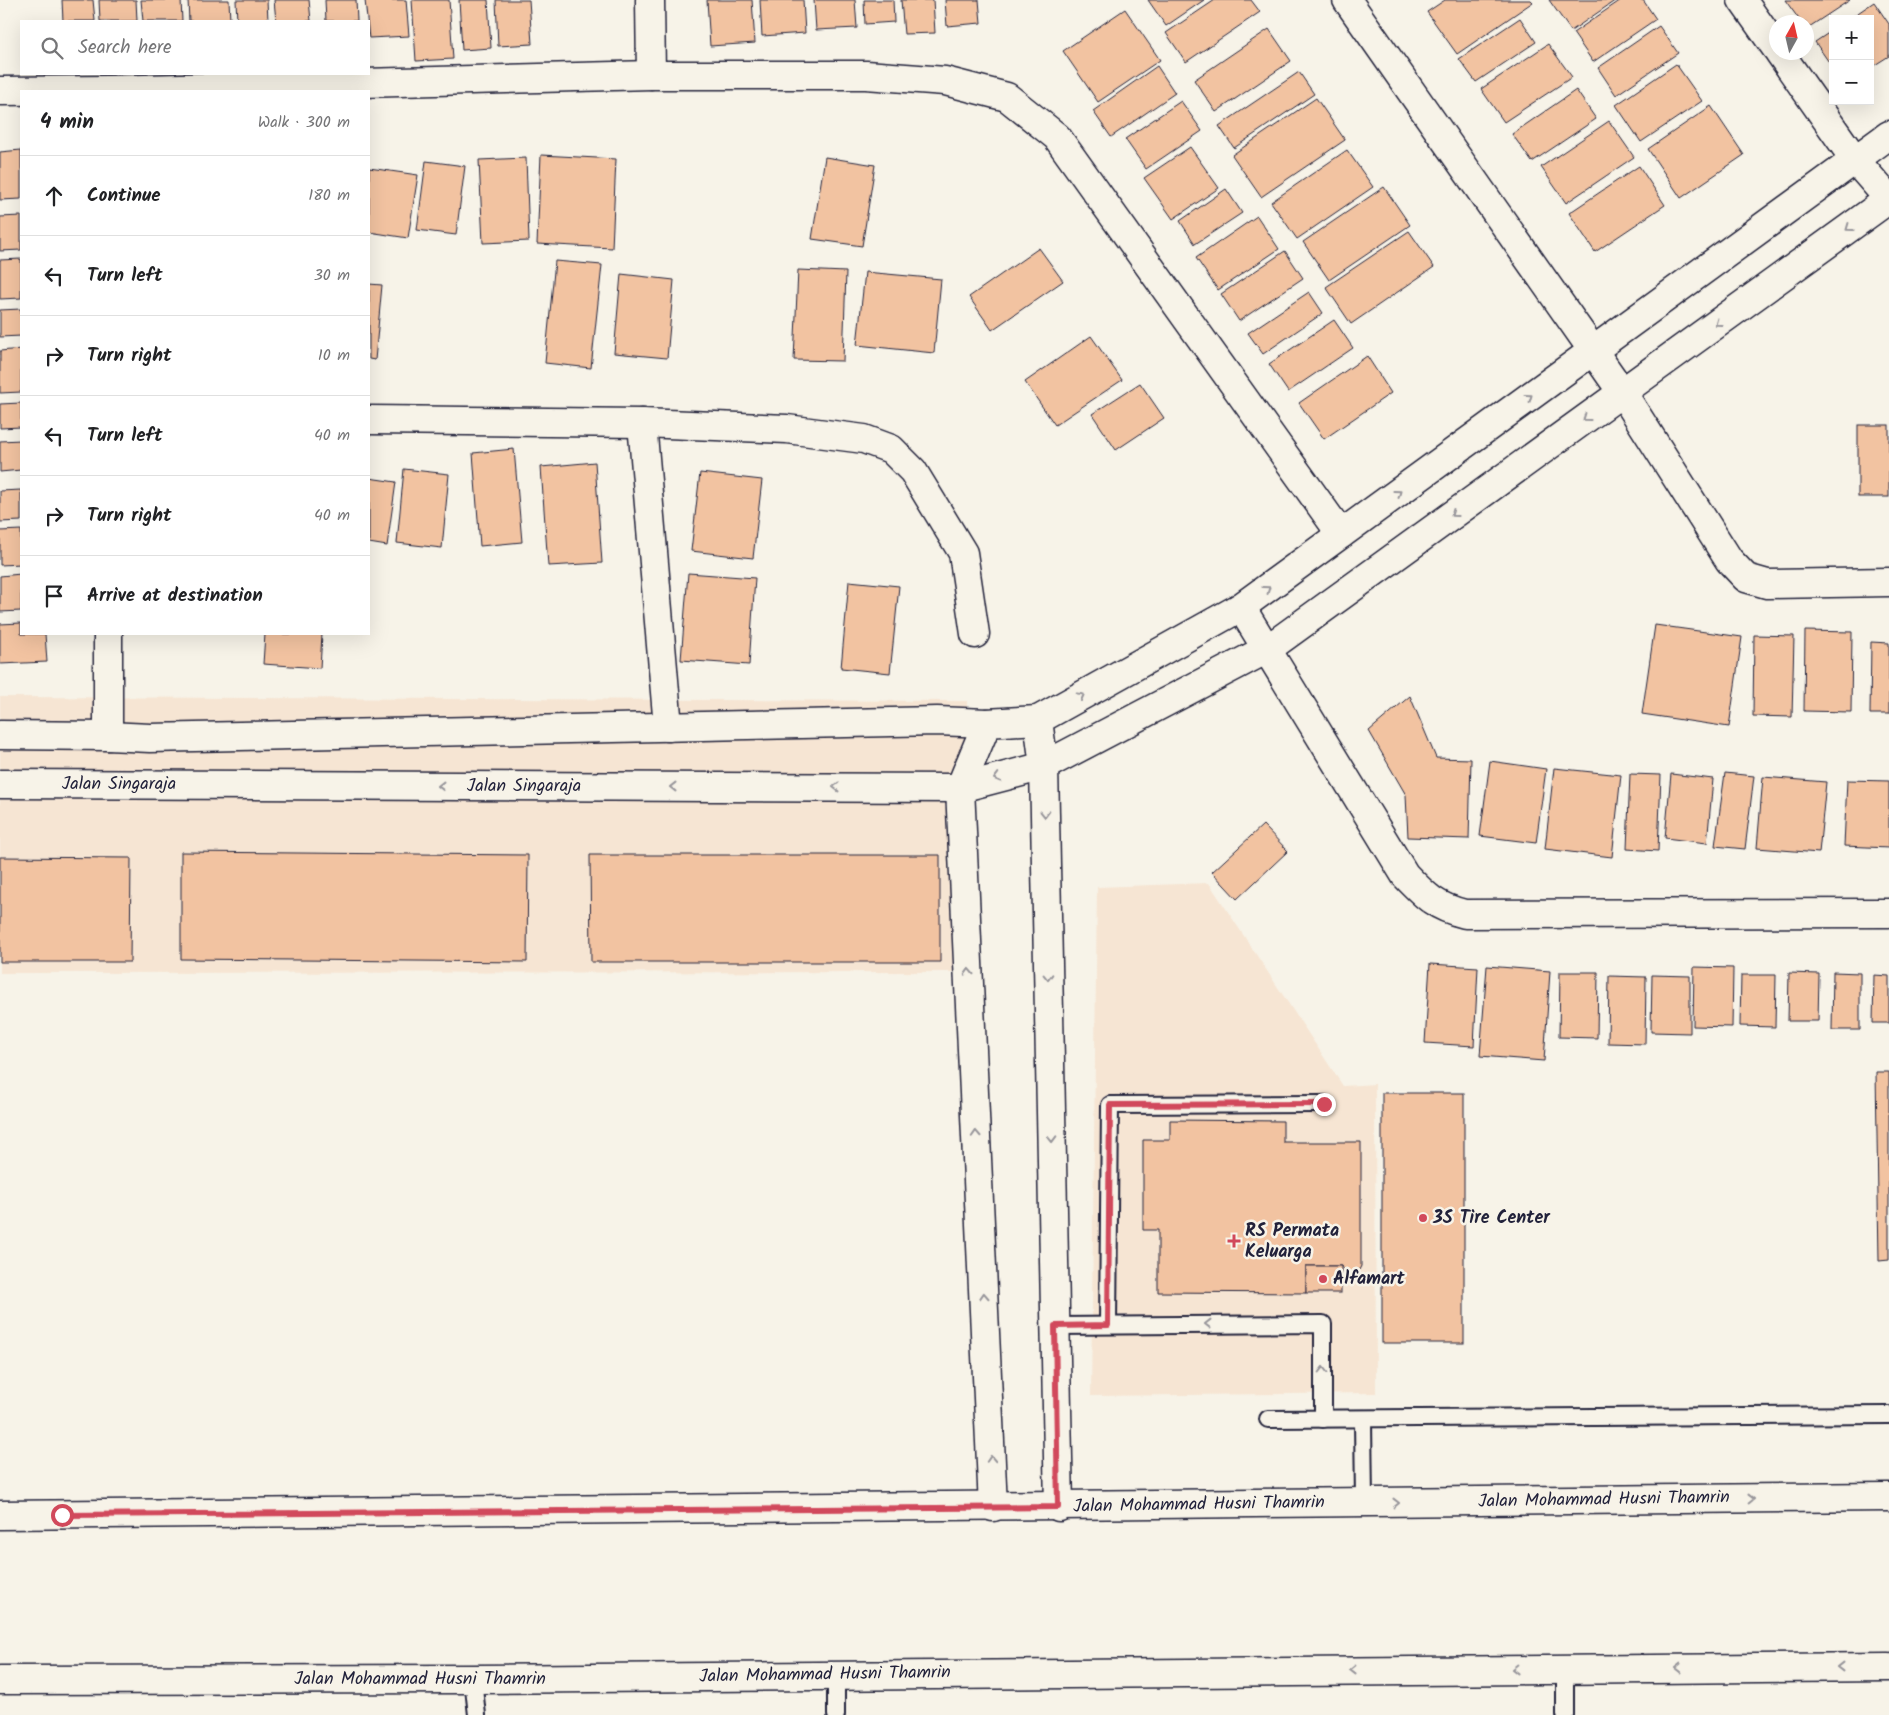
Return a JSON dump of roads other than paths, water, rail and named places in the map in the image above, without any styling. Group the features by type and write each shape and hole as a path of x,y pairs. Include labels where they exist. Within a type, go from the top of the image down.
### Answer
{"street":[{"path":"650,0 652,75"},
{"path":"1347,0 1594,350 1729,560 1746,578 1767,584 1889,582"},
{"path":"1742,0 1769,38"},
{"path":"1785,60 1855,160 1889,200"},
{"path":"142,90 652,75 866,75 945,81 1007,97 1057,136 1341,534"},
{"path":"0,91 20,91"},
{"path":"0,735 150,738 937,721 987,723 1038,720 1241,607 1889,135"},
{"name":"Jalan Singaraja","path":"0,784 960,788 1044,766 1268,648 1889,200"},
{"path":"370,420 642,423 787,429 864,439 891,450 913,470 963,553 975,634"},
{"path":"642,423 668,727"},
{"path":"1241,607 1406,875 1428,899 1444,909 1465,914 1889,913"},
{"path":"108,635 108,736"},
{"path":"1038,720 1044,766 1058,1507"},
{"path":"987,723 960,788 993,1507"},
{"name":"Jalan Mohammad Husni Thamrin","path":"0,1515 1058,1507 1889,1497"},
{"name":"Jalan Mohammad Husni Thamrin","path":"0,1680 473,1679 1565,1668 1889,1667"}],"lane":[{"path":"1108,1325 1110,1105 1324,1104"},
{"path":"1055,1326 1323,1324 1323,1419"},
{"path":"1268,1419 1889,1415"},
{"path":"1363,1418 1364,1503"},
{"path":"1565,1668 1565,1715"},
{"path":"836,1675 836,1715"},
{"path":"473,1679 476,1715"}],"place":[{"name":"3S Tire Center","path":"1423,1218"},
{"name":"RS Permata Keluarga","path":"1234,1241"},
{"name":"Alfamart","path":"1323,1279"}]}
